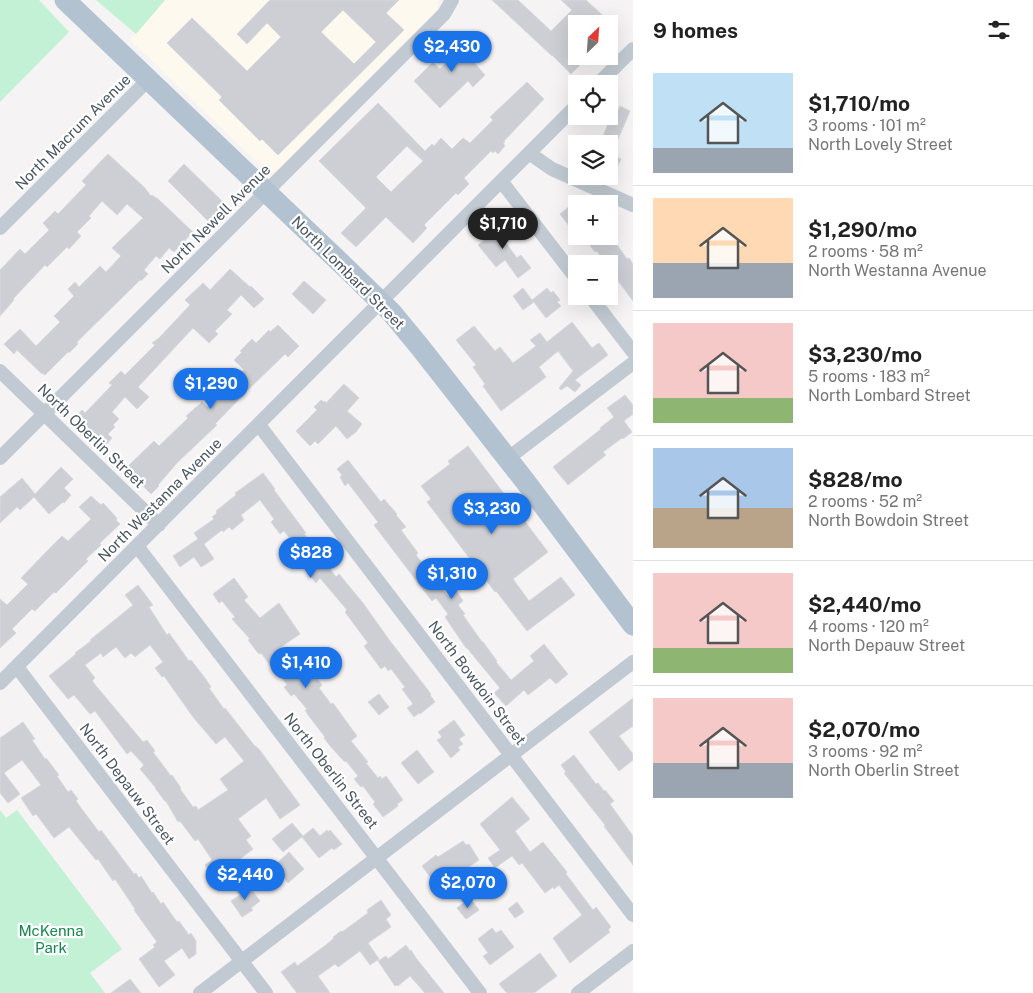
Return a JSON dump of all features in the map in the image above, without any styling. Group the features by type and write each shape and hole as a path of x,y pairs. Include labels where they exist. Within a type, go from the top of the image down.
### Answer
{"main road":[{"name":"North Lombard Street","path":"64,0 380,301 420,347 508,459 633,625"}],"street":[{"name":"North Newell Avenue","path":"0,458 444,14 452,0"},
{"path":"607,75 633,49"},
{"name":"North Macrum Avenue","path":"0,228 148,80"},
{"name":"North Westanna Avenue","path":"0,683 568,114"},
{"path":"529,153 552,169 633,205"},
{"path":"501,181 568,268"},
{"path":"597,305 633,352"},
{"path":"508,459 633,363"},
{"name":"North Oberlin Street","path":"0,371 159,524"},
{"name":"North Bowdoin Street","path":"259,425 633,914"},
{"name":"North Oberlin Street","path":"137,546 480,993"},
{"path":"200,993 633,662"},
{"name":"North Depauw Street","path":"16,667 266,993"},
{"path":"578,993 633,951"}],"shaded area":[{"path":"165,0 438,0 437,10 277,171 270,173 130,40"}],"green space":[{"path":"0,0 39,0 69,32 0,102"},
{"path":"96,0 165,0 136,34"},
{"name":"McKenna Park","path":"0,810 6,818 17,810 122,949 90,973 105,993 0,993"}],"building":[{"path":"270,0 399,0 386,13 404,30 278,155 262,139 260,141 219,100 222,97 167,43 192,18 247,71 281,37 267,23 247,44 237,34","holes":["343,10 376,42 354,64 321,32"]},
{"path":"492,0 518,0 551,31 572,10 561,0 586,0 602,15 568,15 568,65 580,65 571,74"},
{"path":"465,33 480,50 471,59 485,75 473,87 468,81 440,108 414,81 433,62 440,69 457,51 452,46"},
{"path":"527,82 544,99 504,141 505,146 498,154 495,151 493,153 491,151 464,178 469,184 458,195 456,193 424,225 427,228 413,243 386,217 356,247 341,233 366,208 319,161 378,103 425,151 432,144 434,146 441,138 452,149 463,138 470,143 493,120 490,117","holes":["407,146 423,161 391,192 376,177"]},
{"path":"620,106 630,111 618,139 618,135 604,135 607,125 618,125 618,111"},
{"path":"108,154 144,187 151,196 157,198 193,232 174,252 169,248 160,259 156,256 144,270 148,274 45,375 17,350 14,354 4,344 20,329 36,346 60,322 54,316 74,296 68,289 75,282 79,287 100,266 106,272 121,256 112,248 143,218 127,204 117,215 102,201 89,216 91,218 77,232 81,236 69,249 67,247 47,267 45,265 0,316 0,270 20,249 25,254 49,230 43,223 55,211 58,214 86,185 82,181"},
{"path":"184,164 225,204 208,221 168,181"},
{"path":"568,208 568,224 560,214"},
{"path":"503,222 514,236 506,243 517,258 521,255 531,268 518,278 505,260 496,267 478,245 487,238 484,235"},
{"path":"590,245 617,245 627,259 629,258 633,264 633,301 618,281 618,255 600,255 597,251 595,252"},
{"path":"230,269 264,299 254,308 241,295 227,310 232,314 215,331 218,334 209,343 193,328 138,387 149,397 137,409 125,397 112,412 119,419 113,425 115,427 108,434 112,438 106,445 76,417 82,410 85,413 112,385 109,383 121,371 125,375 155,345 152,343 190,305 185,300 203,283 210,290"},
{"path":"304,281 326,300 313,314 292,294"},
{"path":"523,288 532,300 547,288 551,293 553,291 560,300 557,302 561,306 546,318 534,302 523,310 513,296"},
{"path":"572,322 592,348 599,343 608,355 575,380 581,385 575,392 567,386 561,390 559,388 573,371 558,351 539,367 546,377 501,411 483,386 485,384 473,367 476,365 456,340 474,326 495,351 500,347 513,363 536,346 530,340 540,333 547,342"},
{"path":"278,325 299,346 288,357 285,354 246,392 215,424 217,425 177,463 151,494 126,468 154,441 159,446 188,418 186,416 202,402 207,407 244,370 234,360 242,352 240,351 252,339 256,343 269,330 270,332"},
{"path":"344,384 359,398 347,411 362,424 347,439 336,426 318,444 315,441 310,446 296,431 317,410 314,407 321,400 326,403"},
{"path":"625,395 633,405 633,414 624,421 632,432 603,452 606,455 568,485 553,467 614,417 607,408"},
{"path":"468,446 548,552 513,579 529,601 561,577 575,595 527,631 427,502 431,499 421,486 450,464 448,461"},
{"path":"348,460 381,502 384,499 397,514 406,527 401,530 418,553 416,555 448,596 456,590 463,601 458,605 465,614 463,615 511,680 534,661 530,656 544,644 568,674 556,684 550,678 528,695 524,690 506,706 494,693 500,688 466,648 445,617 448,614 436,598 432,601 374,525 378,522 348,483 345,486 340,477 342,475 337,469"},
{"path":"61,467 73,479 64,488 71,495 64,503 49,514 34,497 20,510 17,507 0,523 0,497 22,478 35,494"},
{"path":"263,473 336,577 339,574 363,603 431,694 435,702 420,714 414,717 407,708 413,704 402,689 405,687 391,669 388,671 385,666 381,669 364,646 368,643 345,612 347,610 320,578 316,583 307,572 293,553 298,549 284,531 280,534 271,522 274,519 260,500 241,515 244,520 232,530 229,527 223,532 222,530 204,544 214,559 201,567 194,557 180,567 173,556 198,539 194,533 214,519 212,517 217,513 216,511 236,495 235,493"},
{"path":"91,496 101,505 103,503 120,524 100,543 101,545 86,559 88,561 56,593 54,592 35,611 32,609 12,629 16,633 0,648 0,599 7,605 28,584 21,578 48,550 62,536 68,541 91,519 79,507"},
{"path":"234,578 248,597 244,600 260,618 279,603 300,634 281,647 294,665 302,659 322,685 319,688 331,704 333,703 357,736 351,741 368,762 366,763 378,778 380,776 382,779 386,776 403,800 383,817 363,786 361,787 354,779 358,776 324,738 305,710 307,709 294,694 291,696 284,687 287,685 276,669 274,670 262,654 258,653 248,640 250,639 232,619 235,617 222,601 219,603 213,594"},
{"path":"138,585 153,605 149,607 167,635 169,633 189,661 191,660 205,678 211,687 209,688 224,709 259,749 300,805 280,819 266,798 238,819 251,836 246,840 253,849 215,878 205,865 212,860 198,839 195,841 180,821 178,822 166,801 140,769 144,765 131,751 127,754 95,711 90,714 74,695 68,699 49,676 133,605 125,595","holes":["150,645 163,662 155,668 162,677 164,676 193,717 216,744 225,737 244,761 220,779 228,790 198,810 196,806 193,807 172,775 153,752 155,751 147,740 143,742 92,681 95,678 85,665 101,653 103,657 116,647 125,658 131,653 135,657"]},
{"path":"379,694 389,707 379,715 368,702"},
{"path":"633,698 633,726 619,736 633,754 633,760 619,771 589,732"},
{"path":"454,720 465,735 459,739 463,744 458,747 460,750 451,758 437,740 442,737 438,732"},
{"path":"23,722 35,739 32,740 45,759 59,775 57,776 68,792 71,790 78,799 76,801 99,832 101,830 134,874 136,873 139,878 141,876 161,904 163,902 177,922 179,921 189,935 191,933 196,941 196,954 189,959 182,948 164,961 175,975 159,987 139,959 155,947 153,945 157,942 115,879 113,881 98,859 96,860 69,827 54,838 36,814 33,816 21,798 41,785 22,760 4,773 20,794 8,803 0,793 0,738"},
{"path":"417,750 434,772 418,784 401,763"},
{"path":"574,755 596,784 598,783 614,801 610,804 633,836 633,865 605,825 564,773 566,772 561,765"},
{"path":"512,797 530,819 515,831 530,852 543,842 567,872 566,874 593,910 596,907 611,927 608,930 610,932 570,963 553,938 582,915 559,885 545,893 522,863 519,865 512,856 495,868 488,858 500,850 480,824"},
{"path":"292,823 303,836 283,852 272,839"},
{"path":"313,828 320,836 327,830 328,832 330,830 342,844 334,850 332,848 319,858 302,837"},
{"path":"463,841 466,845 469,844 479,860 461,872 477,893 463,902 449,884 444,887 438,879 434,882 422,866 436,855 438,857"},
{"path":"289,852 304,869 288,883 274,866"},
{"path":"266,864 273,874 256,887 248,877"},
{"path":"248,885 260,901 251,908 253,910 242,917 231,901 240,895 237,892"},
{"path":"470,898 479,910 466,919 457,908"},
{"path":"381,900 391,915 386,919 391,927 368,943 379,959 370,965 360,951 338,967 335,964 318,976 330,993 297,993 281,972 295,962 297,966 326,945 341,931 368,913 367,910"},
{"path":"517,902 524,912 515,918 508,909"},
{"path":"492,928 496,933 501,930 514,947 490,965 483,956 488,953 478,939"},
{"path":"406,945 444,993 425,993 410,976 398,986 395,986 378,961 386,956 388,959"},
{"path":"540,953 557,976 534,993 507,993 499,984"},
{"path":"130,979 141,993 111,993"}]}
